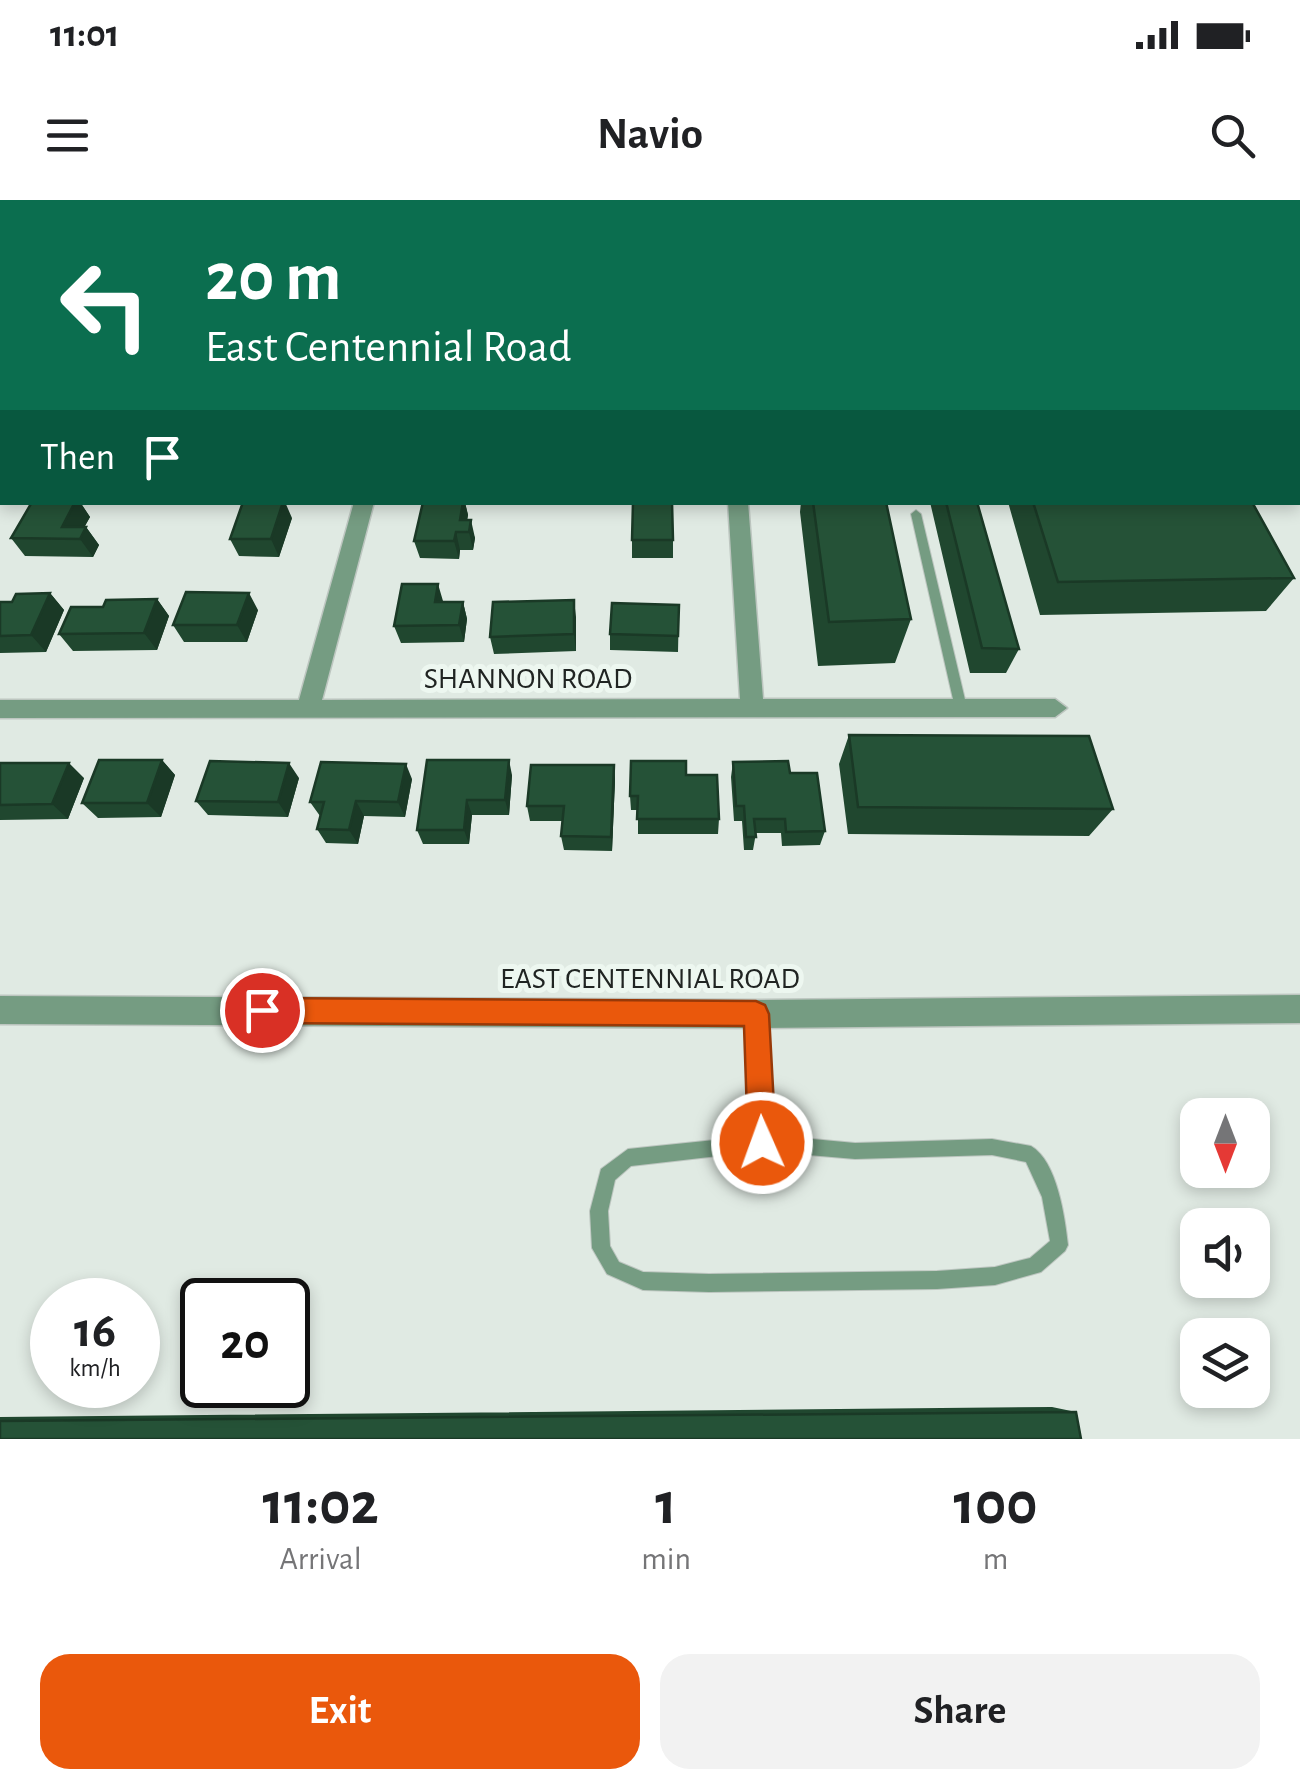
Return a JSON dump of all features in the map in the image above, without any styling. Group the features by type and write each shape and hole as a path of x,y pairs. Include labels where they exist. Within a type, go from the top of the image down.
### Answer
{"street":[{"path":"308,710 363,505"},
{"path":"738,505 752,709"},
{"name":"SHANNON ROAD","path":"0,710 1055,708"},
{"name":"EAST CENTENNIAL ROAD","path":"0,1010 756,1014 1300,1009"}],"lane":[{"path":"916,514 961,708"},
{"path":"756,1014 762,1143"},
{"path":"762,1143 855,1151 992,1147 1030,1154 1044,1174 1056,1209 1059,1245 1035,1266 995,1276 956,1279 643,1281 613,1268 601,1248 598,1211 607,1175 628,1158 762,1143"}],"building":[{"path":"30,505 73,505 62,527 86,527 80,539 11,538"},
{"path":"242,505 282,505 271,539 230,539"},
{"path":"422,505 462,505 460,520 471,520 469,532 456,532 454,541 414,541"},
{"path":"633,505 672,505 673,540 632,540"},
{"path":"813,505 887,505 911,619 829,622"},
{"path":"947,505 978,505 1019,649 982,648"},
{"path":"1034,505 1254,505 1294,578 1058,582"},
{"path":"402,584 438,584 435,602 463,602 459,625 394,626"},
{"path":"186,592 249,593 237,625 173,625"},
{"path":"50,593 31,635 0,636 0,602 12,602 16,594"},
{"path":"157,599 144,633 59,634 71,607 103,607 106,600"},
{"path":"574,600 574,634 490,637 493,602"},
{"path":"612,603 679,605 678,636 610,634"},
{"path":"849,735 1089,736 1113,809 858,807"},
{"path":"99,760 162,760 147,803 82,803"},
{"path":"427,760 509,760 505,800 467,800 464,830 417,830"},
{"path":"210,761 289,763 278,802 196,801"},
{"path":"631,761 686,761 686,775 717,775 719,819 637,819 638,796 630,796"},
{"path":"788,761 790,773 817,773 825,831 786,832 785,819 754,819 756,837 746,837 744,806 736,806 733,762"},
{"path":"321,762 406,764 398,802 356,801 349,830 317,829 324,802 310,802"},
{"path":"0,763 69,763 52,804 0,805"},
{"path":"531,765 614,765 611,837 561,836 564,806 527,806"},
{"path":"1076,1412 1081,1439 0,1439 0,1421"}],"route":[{"path":"262,1010 756,1014 762,1143"}]}
